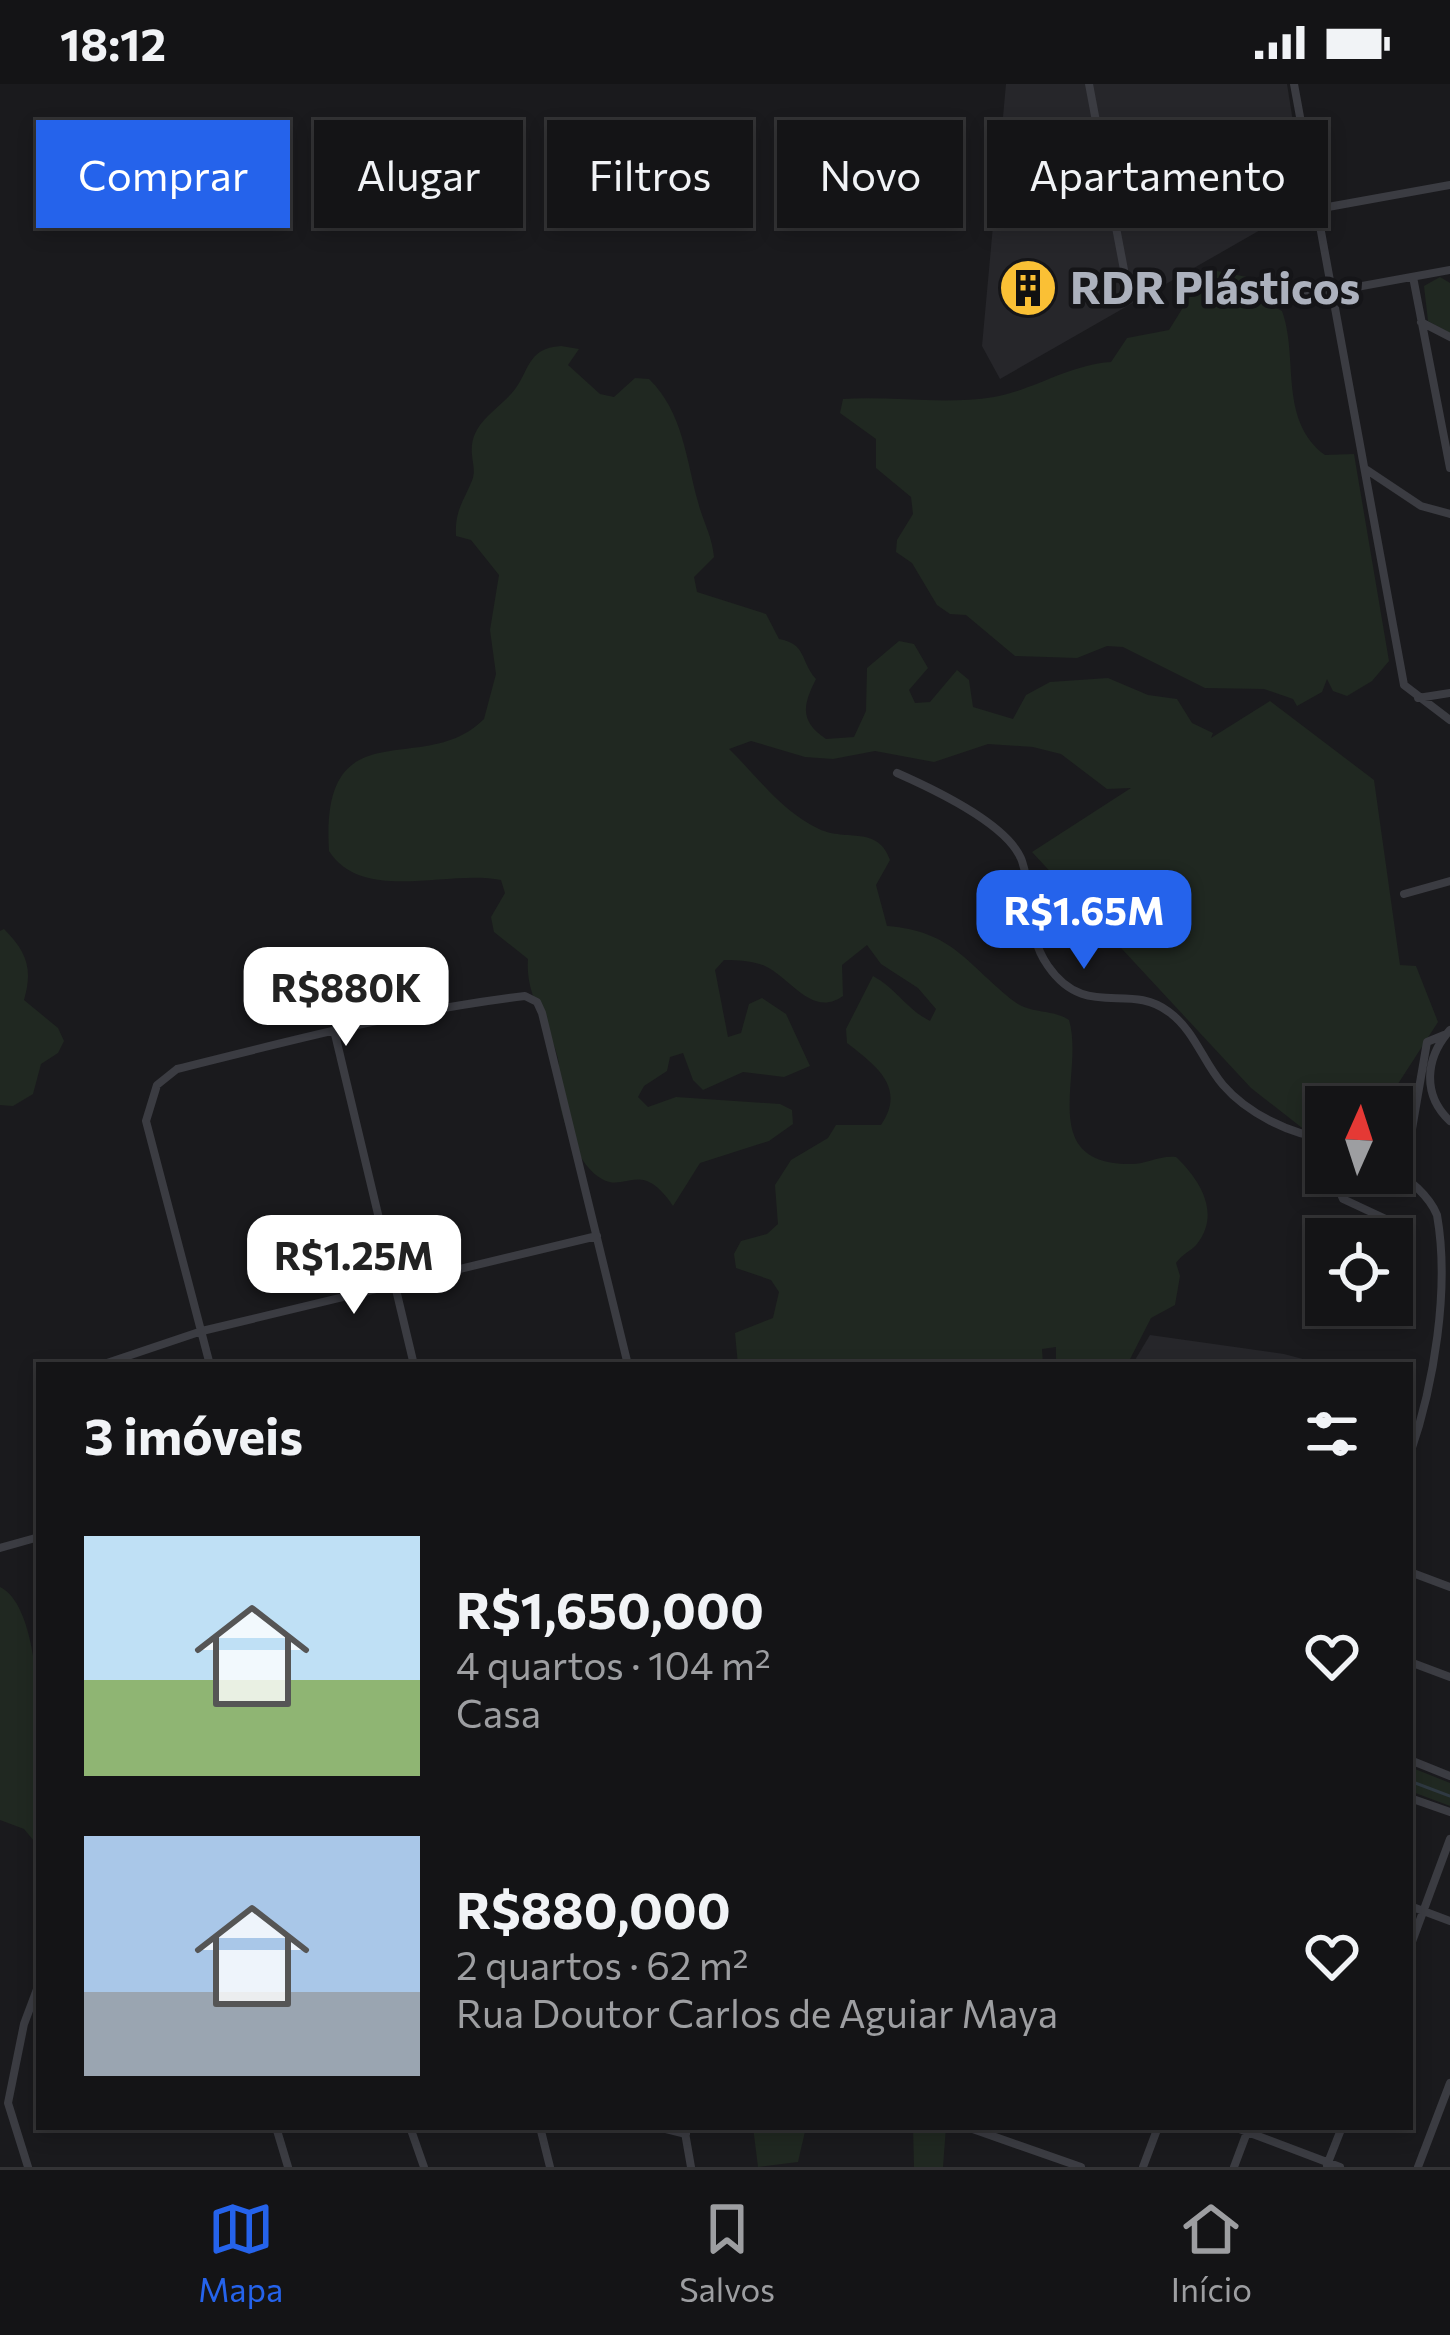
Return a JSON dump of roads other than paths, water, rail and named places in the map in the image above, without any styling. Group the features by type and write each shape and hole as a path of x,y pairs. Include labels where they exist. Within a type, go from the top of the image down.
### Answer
{"street":[{"path":"1090,84 1128,291"},
{"path":"1294,84 1301,120"},
{"path":"1328,207 1450,185"},
{"path":"1321,228 1403,685 1450,719"},
{"path":"1291,299 1450,269"},
{"path":"1413,277 1445,422 1450,468"},
{"path":"1421,322 1450,337"},
{"path":"1366,470 1421,506 1450,514"},
{"path":"1416,698 1450,693"},
{"path":"897,773 958,801 1022,858 1034,940 1049,969 1079,996 1154,1002 1182,1023 1224,1087 1292,1134 1305,1136"},
{"path":"1404,894 1450,881"},
{"path":"209,1362 146,1121 157,1085 177,1069 334,1030 430,1007 525,996 538,1002 627,1362"},
{"path":"334,1030 413,1362"},
{"path":"1447,1033 1431,1061 1430,1088 1436,1108 1450,1121"},
{"path":"1413,1123 1426,1042 1447,1033"},
{"path":"1413,1184 1437,1214 1445,1252 1444,1319 1433,1387 1413,1445"},
{"path":"1341,1194 1384,1218"},
{"path":"110,1362 202,1331 597,1236"},
{"path":"0,1548 36,1538"},
{"path":"1413,1572 1449,1584"},
{"path":"1413,1663 1450,1678"},
{"path":"1413,1761 1450,1775"},
{"path":"1413,1799 1450,1813"},
{"path":"1413,1939 1450,1839"},
{"path":"1413,1907 1450,1921"},
{"path":"28,2167 8,2103 24,2024 36,1992"},
{"path":"1418,2167 1450,2083"},
{"path":"277,2130 288,2167"},
{"path":"411,2130 424,2167"},
{"path":"540,2130 550,2167"},
{"path":"685,2130 692,2167"},
{"path":"976,2130 1081,2167"},
{"path":"1143,2167 1157,2130"},
{"path":"1234,2167 1248,2130 1340,2167"},
{"path":"1328,2165 1341,2130"}],"waterway":[{"path":"1413,1782 1450,1796"}],"place":[{"name":"RDR Plásticos","path":"1028,288"}]}
